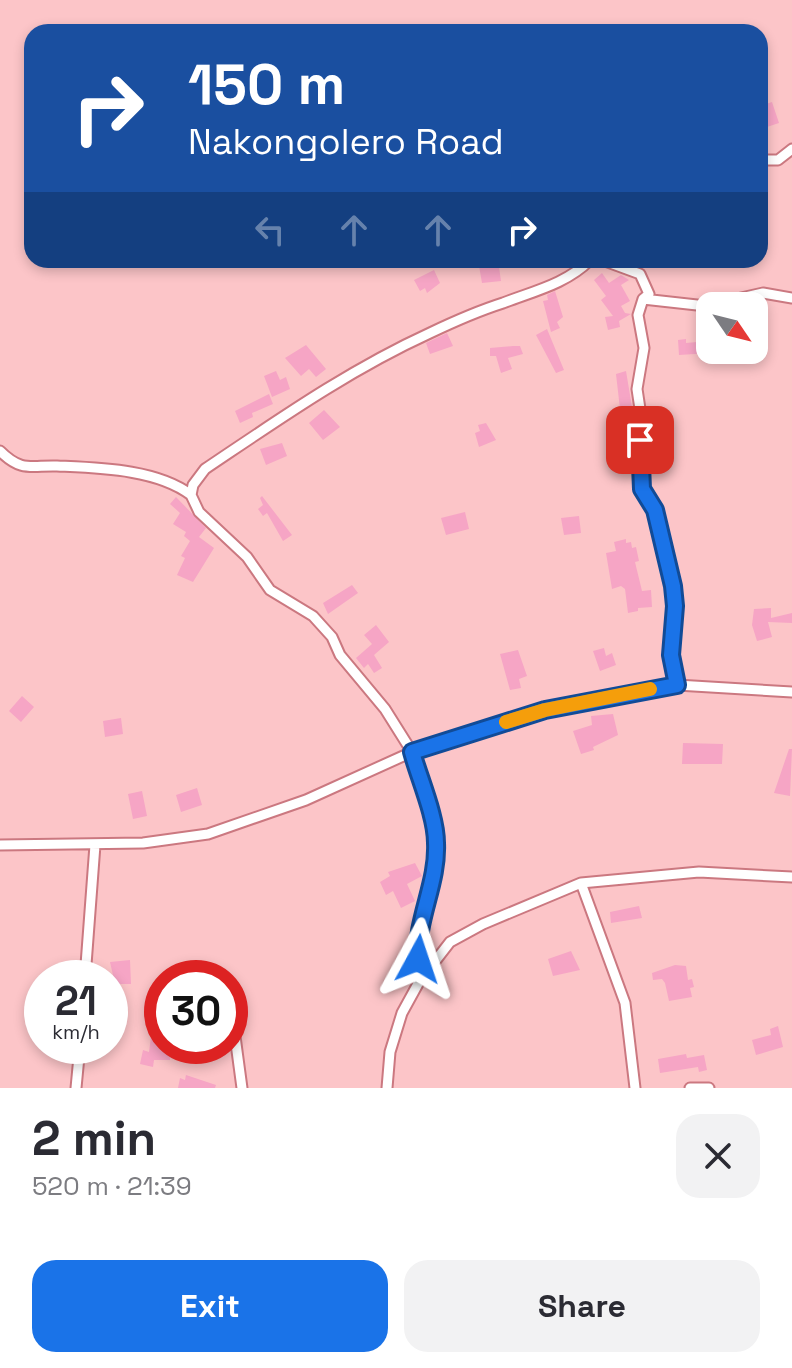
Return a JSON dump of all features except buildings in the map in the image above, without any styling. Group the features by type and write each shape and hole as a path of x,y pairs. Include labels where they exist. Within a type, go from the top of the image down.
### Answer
{"street":[{"path":"768,160 778,160 792,149"},
{"path":"191,495 193,485 205,469 330,384 429,334 504,302 538,292 581,268"},
{"path":"624,268 640,274 649,294 643,299 638,315 644,348 637,389 640,477 642,489 655,510 673,586 675,606 671,655 677,685"},
{"path":"643,299 706,306 763,293 792,298"},
{"path":"0,451 30,469 54,466 140,475 179,486 191,495 199,512 247,557 270,590 313,616 332,637 340,655 385,709 412,752 437,841 434,872 417,937 419,982"},
{"path":"0,845 143,843 208,834 306,800 412,752 545,710 677,685 792,692"},
{"path":"86,960 95,845"},
{"path":"387,1088 390,1052 402,1013 419,982 450,942 483,924 581,883 699,872 792,877"},
{"path":"581,883 625,1003 635,1088"},
{"path":"76,1088 78,1064"},
{"path":"239,1064 242,1088"},
{"path":"690,1088 709,1088"}],"slow traffic":[{"path":"506,722 545,710 650,689"}],"route":[{"path":"418,959 417,937 434,872 437,841 412,752 545,710 677,685 671,655 675,606 673,586 655,510 642,489 640,440"}]}
